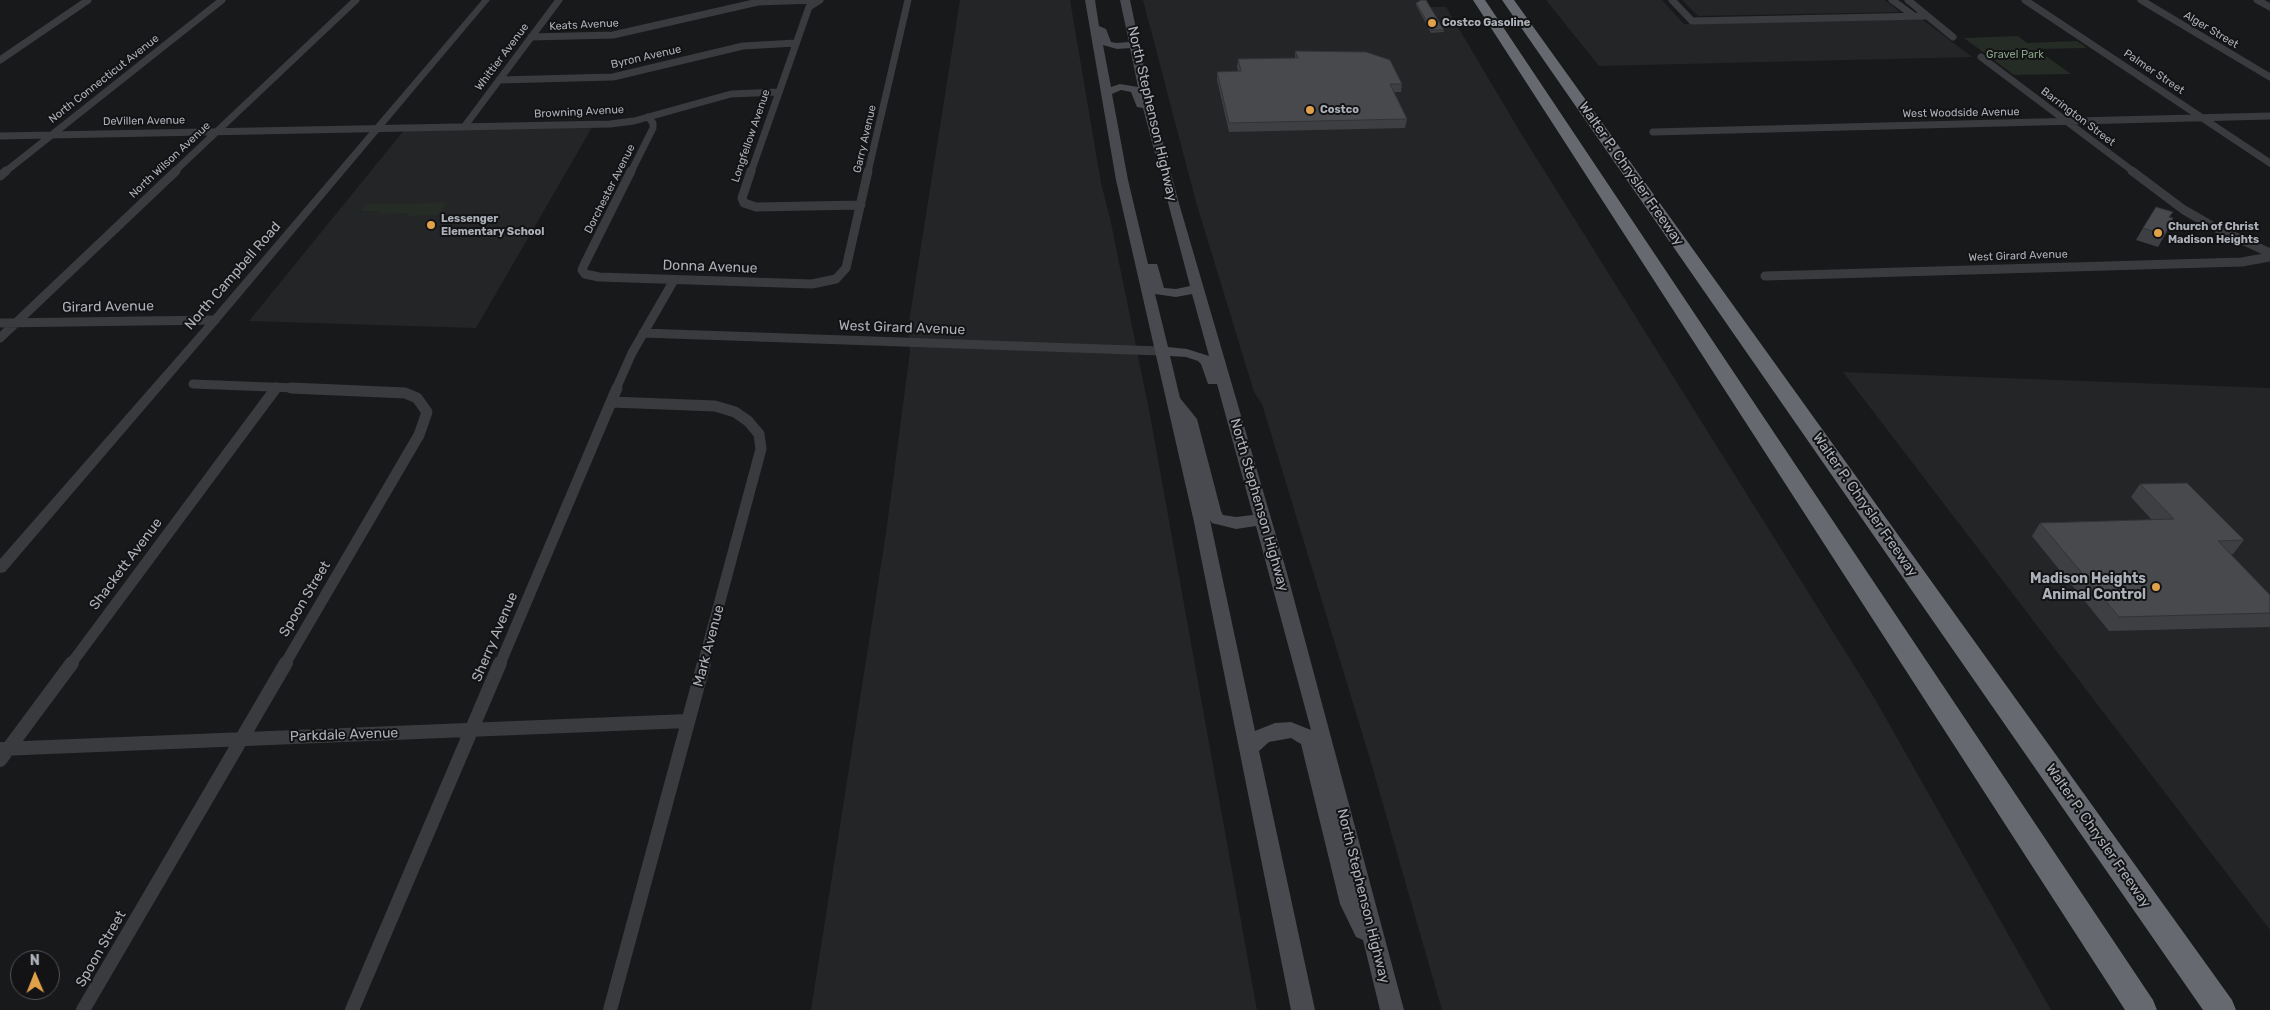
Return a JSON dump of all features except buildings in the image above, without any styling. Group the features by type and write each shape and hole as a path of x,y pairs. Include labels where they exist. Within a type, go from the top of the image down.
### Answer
{"highway":[{"name":"Walter P. Chrysler Freeway","path":"1479,0 2142,1010"},
{"name":"Walter P. Chrysler Freeway","path":"1508,0 2220,1010"},
{"path":"2122,980 2138,1010"}],"main road":[{"path":"1090,0 1105,93 1129,208 1202,522 1303,1010"},
{"name":"North Stephenson Highway","path":"1124,3 1197,289 1247,460 1325,747 1392,1010"},
{"path":"1094,28 1103,31 1106,44 1117,46 1134,45"},
{"path":"1105,93 1112,89 1135,89 1138,92 1147,131 1158,142"},
{"path":"1129,208 1142,224 1157,287 1166,293 1197,289"},
{"path":"1161,351 1188,353 1208,362 1230,439 1247,460"},
{"path":"1172,395 1189,419 1213,513 1218,519 1236,523 1263,518"},
{"path":"1250,748 1262,736 1275,731 1291,730 1301,733 1310,740 1351,904 1376,952"}],"street":[{"path":"0,60 88,0"},
{"name":"North Connecticut Avenue","path":"0,176 222,0"},
{"name":"North Wilson Avenue","path":"0,338 356,0"},
{"name":"North Campbell Road","path":"0,568 215,320 486,0"},
{"path":"559,0 565,0"},
{"name":"Whittier Avenue","path":"464,127 559,0"},
{"name":"Keats Avenue","path":"531,38 614,35 752,3 814,0"},
{"name":"Longfellow Avenue","path":"820,0 809,7 746,183 743,201 747,205 756,207 860,205"},
{"name":"Garry Avenue","path":"836,280 846,268 908,0"},
{"path":"1672,0 1692,21 1926,16"},
{"path":"1892,0 1914,16"},
{"path":"1908,0 1953,37"},
{"name":"Palmer Street","path":"2025,0 2270,163"},
{"name":"Alger Street","path":"2141,0 2270,77"},
{"path":"2258,0 2270,7"},
{"name":"Byron Avenue","path":"500,80 613,77 737,47 796,43"},
{"name":"Barrington Street","path":"1981,57 2161,194 2197,218 2270,253"},
{"name":"Browning Avenue","path":"378,128 610,124 648,117 731,94 778,92"},
{"name":"West Woodside Avenue","path":"1653,132 2270,116"},
{"name":"Dorchester Avenue","path":"584,273 585,263 653,128 653,123 648,117"},
{"name":"DeVillen Avenue","path":"0,136 378,128"},
{"name":"West Girard Avenue","path":"1765,276 2242,262 2270,257"},
{"name":"Donna Avenue","path":"584,273 593,277 812,284 836,280"},
{"name":"Sherry Avenue","path":"352,1010 632,354 674,280"},
{"name":"Girard Avenue","path":"0,322 215,320"},
{"name":"West Girard Avenue","path":"643,333 1161,351"},
{"name":"Spoon Street","path":"82,1010 419,435 427,412 417,398 405,393 193,384"},
{"name":"Shackett Avenue","path":"3,752 277,387"},
{"name":"Mark Avenue","path":"610,1010 761,450 759,434 748,421 735,412 716,406 611,402"},
{"name":"Parkdale Avenue","path":"3,752 240,739 688,721"}],"shaded area":[{"path":"960,0 1070,0 1101,183 1110,218 1150,415 1257,1010 811,1010 886,533 910,352 908,328"},
{"path":"1143,0 1426,0 1420,7 1446,7 1522,135 1875,699 2051,1010 1442,1010 1370,759 1262,404 1254,392 1196,202"},
{"path":"1546,0 1662,0 1684,24 1922,19 1972,57 1599,66"},
{"path":"1682,0 1885,0 1900,12 1698,16"},
{"name":"Lessenger Elementary School","path":"594,124 476,328 249,321 405,129"},
{"path":"1843,372 2270,388 2270,930"}],"green space":[{"name":"Gravel Park","path":"2018,36 2027,43 2077,41 2087,48 2036,49 2071,74 2014,75 1964,38"},
{"path":"447,203 438,215 408,216 409,213 378,214 380,211 360,211 366,204"}],"place":[{"name":"Costco Gasoline","path":"1432,23"},
{"name":"Costco","path":"1310,110"},
{"name":"Lessenger Elementary School","path":"431,225"},
{"name":"Church of Christ Madison Heights","path":"2158,233"},
{"name":"Madison Heights Animal Control","path":"2156,587"}]}
